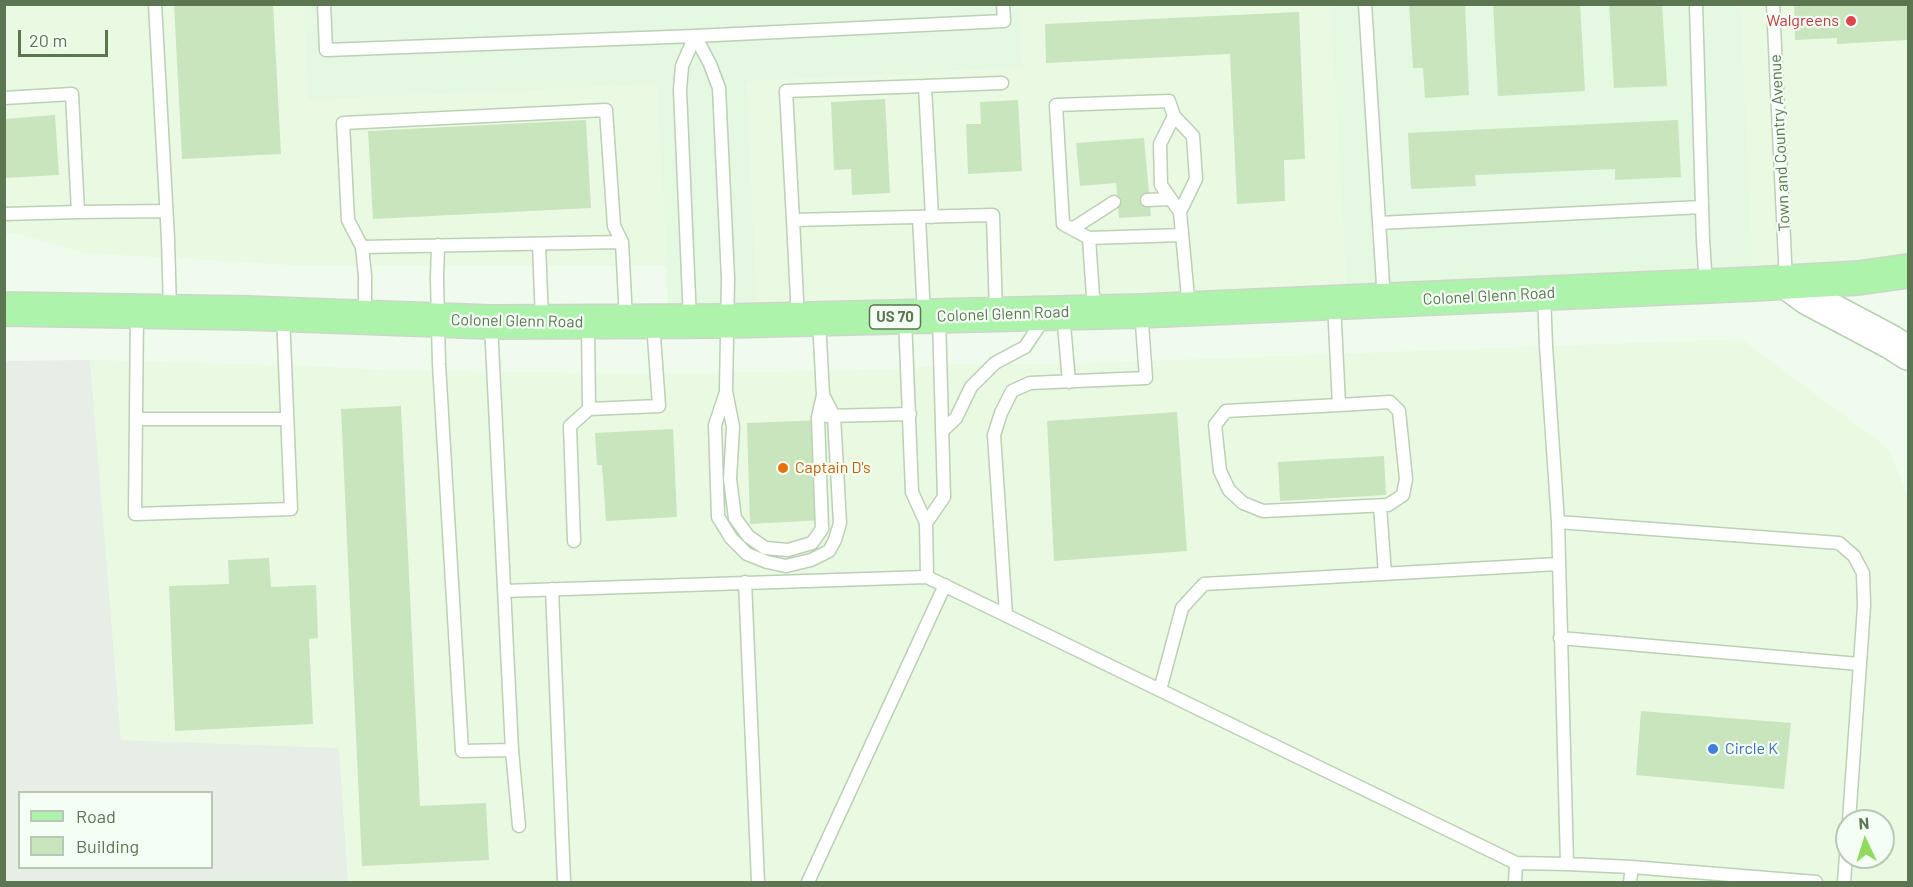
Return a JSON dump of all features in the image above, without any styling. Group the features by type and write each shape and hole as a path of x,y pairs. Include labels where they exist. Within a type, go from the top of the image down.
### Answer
{"main road":[{"name":"Colonel Glenn Road","path":"4,309 365,316 491,322 727,321 1141,311 1384,301 1858,278 1908,271"},
{"name":"Colonel Glenn Road","path":"1858,278 1908,285"},
{"path":"1786,282 1808,298 1908,353"}],"lane":[{"path":"155,4 170,311"},
{"path":"324,4 326,50 1004,21 1003,4"},
{"path":"1365,4 1384,301"},
{"path":"1696,4 1702,207 1707,286"},
{"name":"Town and Country Avenue","path":"1773,4 1786,282"},
{"path":"690,321 680,90 682,66 695,36"},
{"path":"695,36 710,64 719,88 728,278 726,391 732,427 730,479 735,518 748,536 765,548 788,550 812,543 822,529 818,417 823,395"},
{"path":"726,391 715,425 718,517 731,538 747,554 786,566 811,560 829,551 840,523 834,416 823,395 808,319 794,220 786,91 1002,83"},
{"path":"926,86 932,217"},
{"path":"4,98 72,94 78,212"},
{"path":"1182,235 1089,238 1062,224 1056,105 1169,101 1174,116 1193,136 1196,179 1180,212 1189,309"},
{"path":"365,316 362,247 348,220 343,123 606,110 614,226 621,242 658,406 590,409 570,426 574,542"},
{"path":"1174,116 1160,144 1161,185 1180,212"},
{"path":"1147,200 1170,199"},
{"path":"1072,229 1114,202"},
{"path":"1378,223 1702,207"},
{"path":"4,214 166,211"},
{"path":"794,220 993,215 996,315"},
{"path":"919,217 923,317 942,431 944,497 926,523"},
{"path":"1069,382 1068,312 1089,238"},
{"path":"362,247 621,242"},
{"path":"539,244 542,322"},
{"path":"438,245 440,375 462,752 512,750"},
{"path":"1544,293 1558,522 1567,864"},
{"path":"1334,302 1339,405"},
{"path":"137,310 135,514 291,509 283,314"},
{"path":"1006,615 994,435 1001,413 1012,391 1030,383 1146,378 1141,311"},
{"path":"942,431 956,418 971,387 995,363 1025,347 1068,312"},
{"path":"923,317 910,414 912,492 926,523 927,577"},
{"path":"491,322 512,750 519,826"},
{"path":"588,322 590,409"},
{"path":"1390,402 1399,411 1406,479 1403,495 1388,505 1380,506 1263,511 1243,503 1229,490 1220,471 1215,425 1226,411 1339,405 1390,402"},
{"path":"818,417 910,414"},
{"path":"136,419 286,419"},
{"path":"1380,506 1384,574"},
{"path":"1558,522 1839,543 1854,556 1863,573 1864,606 1850,809"},
{"path":"1160,690 1182,608 1203,584 1558,564"},
{"path":"504,591 927,577 1516,863 1632,867 1816,882"},
{"path":"745,582 758,882"},
{"path":"808,882 945,585"},
{"path":"552,589 564,882"},
{"path":"1560,638 1860,664"},
{"path":"1515,882 1516,863"},
{"path":"1630,882 1632,867"}],"shaded area":[{"path":"5,5 303,5 308,100 656,85 667,266 310,266 84,253 18,234 5,234"},
{"path":"303,5 1020,5 1022,68 747,82 758,320 668,321 656,85 308,100"},
{"path":"1020,5 1330,5 1347,302 758,320 747,82 1022,68"},
{"path":"1330,5 1741,5 1754,284 1347,302"},
{"path":"1741,5 1908,5 1908,271 1754,284"},
{"path":"1741,339 1888,448 1908,497 1908,882 348,882 339,748 121,740 90,360 382,370 655,374 908,369 940,364 1067,364"},
{"path":"90,360 121,740 339,748 348,882 5,882 5,361"}],"building":[{"path":"174,4 273,4 281,154 182,159"},
{"path":"1409,4 1465,4 1469,95 1425,98 1423,68 1413,68"},
{"path":"1493,4 1580,4 1585,91 1498,96"},
{"path":"1609,4 1662,4 1667,86 1614,88"},
{"name":"Walgreens","path":"1794,4 1908,4 1908,40 1837,44 1837,38 1795,40"},
{"path":"1299,12 1305,159 1284,160 1285,201 1237,204 1230,54 1046,63 1045,24"},
{"path":"885,99 890,193 852,195 851,169 834,170 831,102"},
{"path":"1018,100 1022,171 968,174 966,124 981,124 980,102"},
{"path":"55,115 59,175 4,178 4,119"},
{"path":"586,120 591,208 373,219 368,131"},
{"path":"1678,120 1681,177 1615,180 1615,169 1475,175 1476,186 1411,189 1408,133"},
{"path":"1144,138 1151,216 1119,218 1116,183 1080,186 1076,143"},
{"path":"401,406 420,806 486,803 489,860 362,866 341,409"},
{"path":"1177,412 1187,551 1054,561 1047,421"},
{"path":"821,420 824,520 750,524 747,423"},
{"path":"673,429 677,517 606,521 602,465 597,465 595,433"},
{"path":"1384,456 1386,495 1280,501 1278,462"},
{"path":"269,558 271,587 316,585 318,638 309,639 313,724 175,731 169,586 229,584 228,560"},
{"name":"Circle K","path":"1641,711 1791,723 1784,789 1636,775"}],"place":[{"name":"Walgreens","path":"1851,21"},
{"name":"Captain D's","path":"783,468"},
{"name":"Circle K","path":"1713,749"}]}
